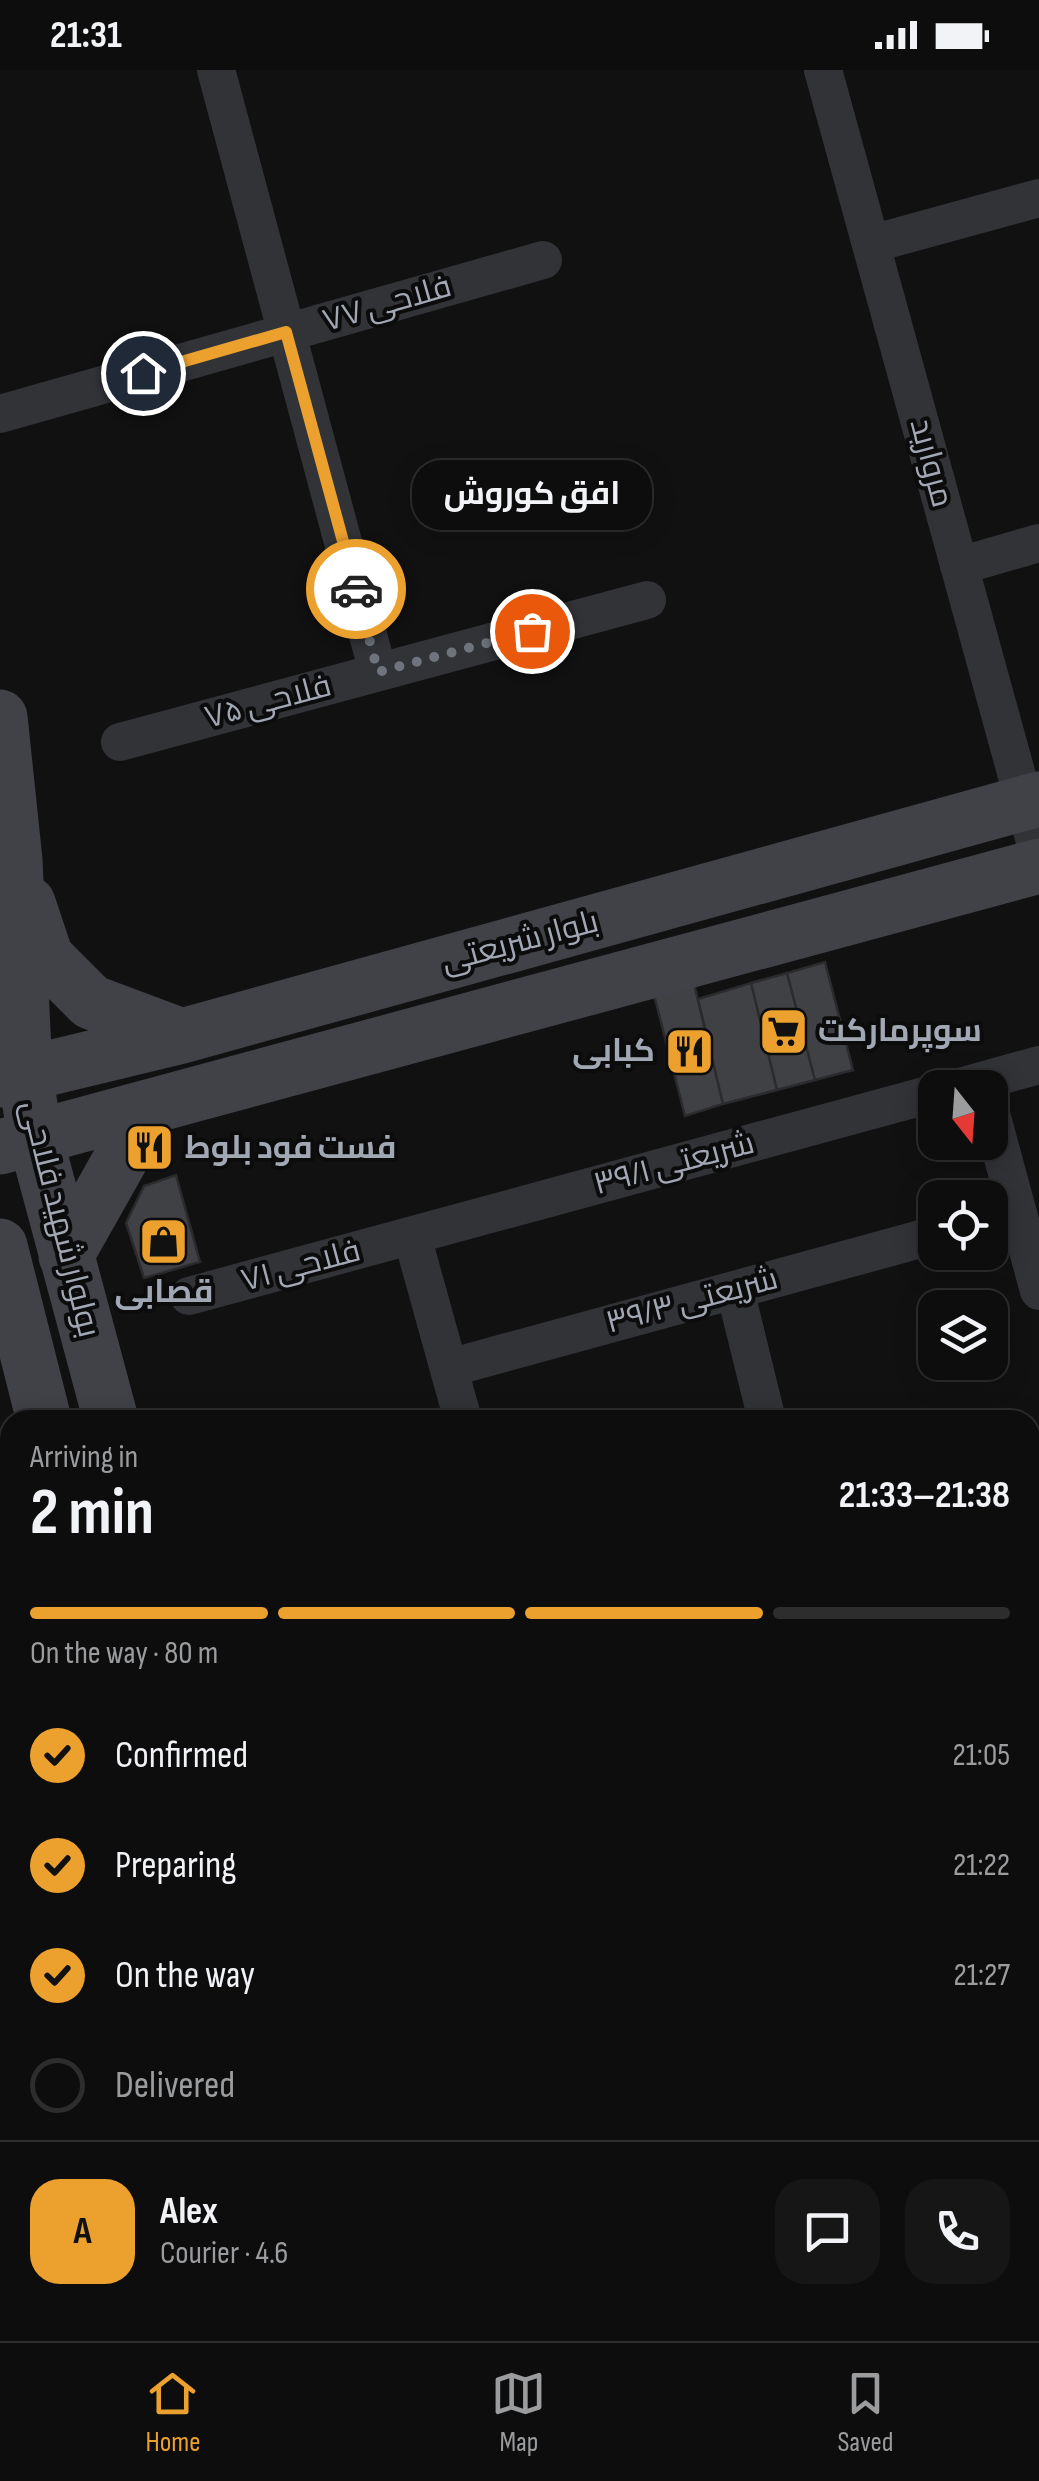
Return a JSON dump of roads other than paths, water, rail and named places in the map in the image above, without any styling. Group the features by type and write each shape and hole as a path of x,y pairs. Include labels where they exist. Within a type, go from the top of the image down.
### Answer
{"main road":[{"name":"بولوار شهید فلاحی","path":"0,717 14,860 13,1076 18,1142 66,1256 109,1410"},
{"name":"بلوار شریعتی","path":"13,1076 182,1036 1032,801"},
{"path":"14,860 46,957 91,1002 182,1036"},
{"name":"بلوار شریعتی","path":"18,1142 1039,866"},
{"path":"66,1256 150,1107"},
{"name":"بولوار شهید فلاحی","path":"4,1271 41,1410"}],"street":[{"path":"216,70 378,672"},
{"name":"مروارید","path":"823,70 959,566 1032,801 1039,856"},
{"path":"871,244 1039,198"},
{"name":"فلاحی ۷۷","path":"0,414 543,260"},
{"path":"959,566 1039,543"},
{"name":"فلاحی ۷۵","path":"120,742 647,600"},
{"path":"1008,1078 1039,1065"},
{"name":"شریعتی ۳۹/۱","path":"412,1236 918,1098"},
{"path":"1008,1225 1039,1291"},
{"path":"412,1236 460,1410"},
{"name":"فلاحی ۷۱","path":"189,1296 412,1236"},
{"name":"شریعتی ۳۹/۳","path":"448,1368 918,1240"},
{"path":"735,1290 765,1410"}],"place":[{"name":"افق کوروش","path":"532,631"},
{"name":"سوپرمارکت","path":"783,1031"},
{"name":"کبابی","path":"690,1051"},
{"name":"فست فود بلوط","path":"150,1148"},
{"name":"قصابی","path":"164,1242"}]}
